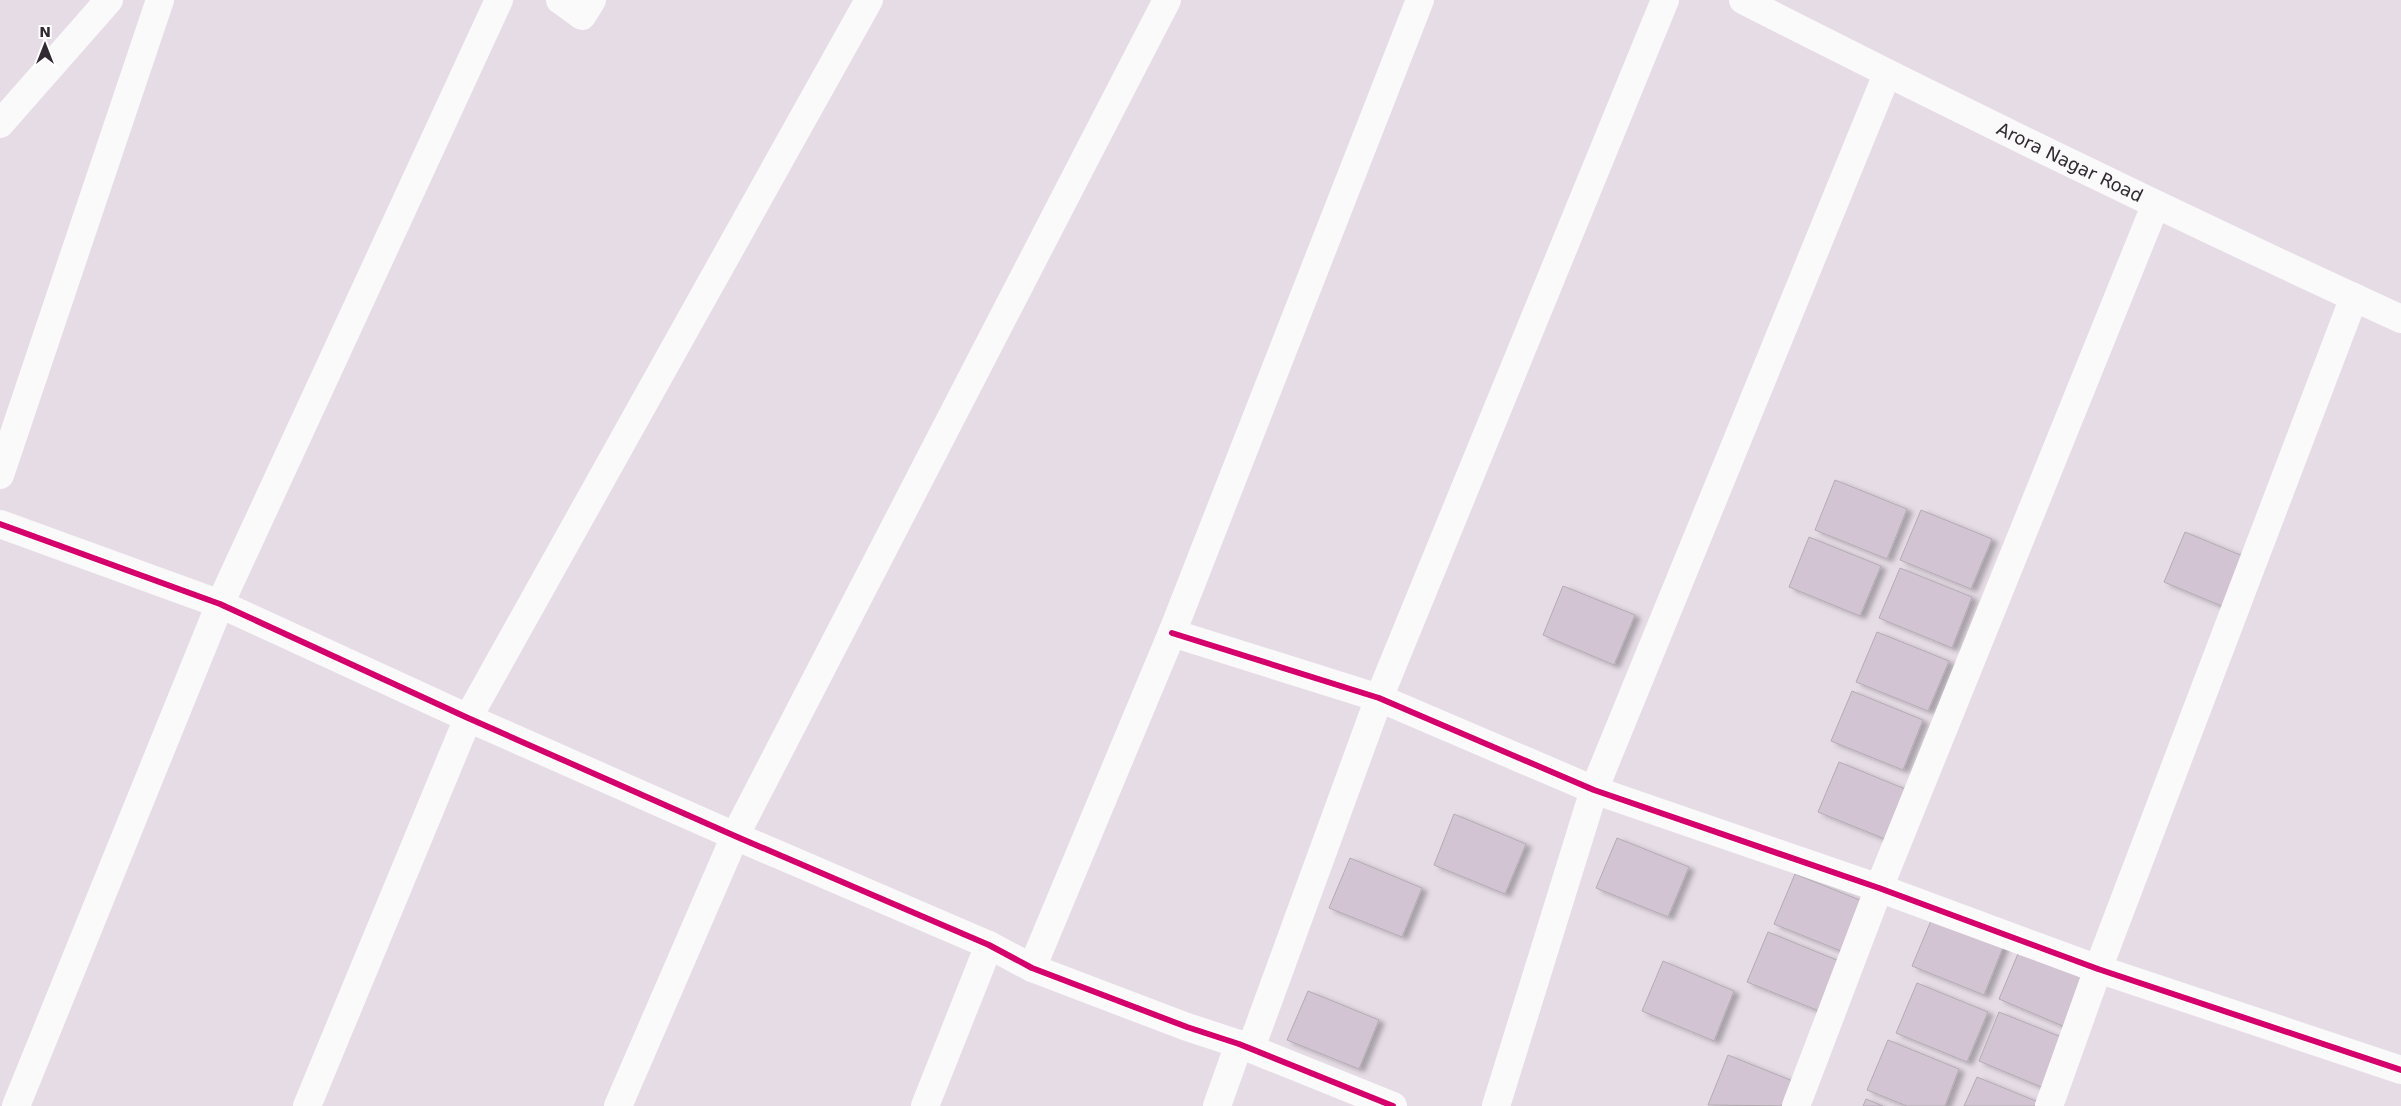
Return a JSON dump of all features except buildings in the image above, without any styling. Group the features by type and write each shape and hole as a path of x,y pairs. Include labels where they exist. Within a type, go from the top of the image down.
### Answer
{"street":[{"path":"0,124 109,0"},
{"path":"0,475 160,0"},
{"path":"16,1106 220,604 499,0"},
{"path":"560,0 582,16 592,0"},
{"path":"307,1106 468,718 870,0"},
{"path":"618,1106 735,836 1167,0"},
{"path":"1032,968 1172,633 1420,0"},
{"path":"1217,1106 1245,1046 1379,698 1665,0"},
{"name":"Arora Nagar Road","path":"1743,0 1887,74 2155,206 2401,319"},
{"path":"1496,1106 1594,790 1887,74"},
{"path":"1796,1106 1879,888 2155,206"},
{"path":"2049,1106 2098,969 2354,297"},
{"path":"0,524 220,604 468,718 735,836 989,944 1032,968 1187,1027 1245,1046 1393,1106"},
{"path":"1172,633 1379,698 1594,790 1879,888 2098,969 2401,1070"},
{"path":"925,1106 989,944"}],"cycle path":[{"path":"0,524 220,604 468,718 735,836 989,945 1032,968 1187,1027 1239,1044 1393,1106"},
{"path":"1172,633 1379,698 1594,790 1879,888 2098,969 2401,1070"}]}
